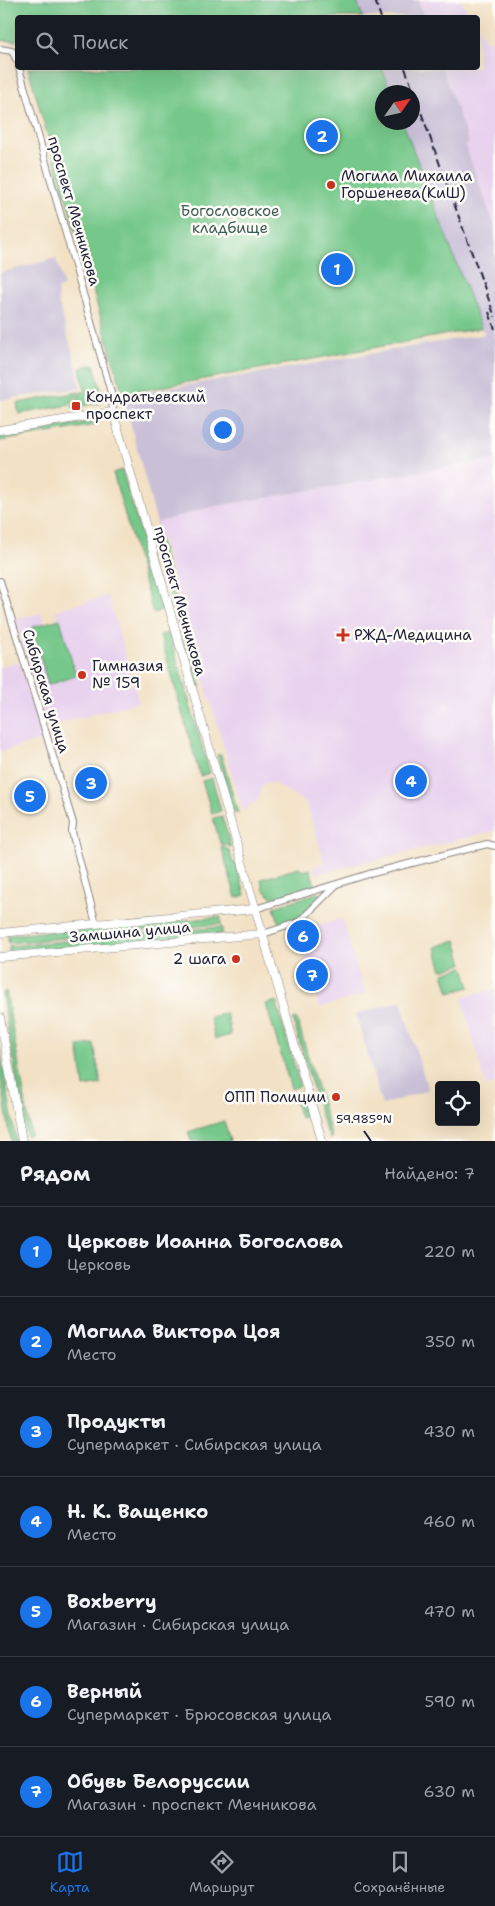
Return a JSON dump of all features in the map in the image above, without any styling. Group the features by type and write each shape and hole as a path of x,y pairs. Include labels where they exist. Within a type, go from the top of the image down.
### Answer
{"street":[{"path":"0,49 12,51 15,56"},
{"name":"проспект Мечникова","path":"20,70 112,396 113,412 322,1141"},
{"path":"0,430 113,412"},
{"name":"Сибирская улица","path":"0,581 73,823 72,832 96,924"},
{"path":"255,909 337,884 480,846 495,846"},
{"path":"263,934 299,922 337,884"},
{"name":"Замшина улица","path":"0,933 255,909"},
{"name":"Замшина улица","path":"0,957 263,934"},
{"path":"0,1017 22,1141"}],"shaded area":[{"path":"356,0 418,0 423,15 362,15"},
{"path":"418,0 460,0 470,15 423,15"},
{"path":"480,30 487,42 495,38 495,227 465,145 469,143 443,70 480,70"},
{"path":"383,70 443,70 469,143 465,145 495,227 495,459 211,507 159,522 158,527 123,396 486,334 481,328 406,130 420,130 420,85 388,85"},
{"path":"56,258 64,287 57,289 59,305 77,369 80,388 0,400 0,273"},
{"name":"РЖД-Медицина","path":"495,459 495,831 316,874 313,867 325,864 307,804 272,782 265,783 261,787 259,799 243,811 158,527 159,522 211,507"},
{"name":"Гимназия № 159","path":"108,596 139,702 47,726 15,619 42,613 45,623 58,619 56,610"},
{"path":"19,661 42,740 0,752 0,667"},
{"path":"342,919 365,994 319,1008 298,932"},
{"path":"495,989 495,1084 486,1086 462,997"},
{"path":"401,1001 428,1090 382,1105 356,1014"}],"green space":[{"path":"0,0 356,0 362,15 15,15 15,41 0,40"},
{"name":"Богословское кладбище","path":"29,70 383,70 388,85 375,85 375,130 406,130 481,328 123,394"},
{"path":"94,364 103,397 101,403 72,407 81,392 85,391 80,368"},
{"path":"79,392 70,405 19,414 17,403"},
{"path":"94,421 96,425 0,441 0,436"},
{"path":"122,470 163,610 153,613 113,473"},
{"path":"158,535 201,686 197,687 153,538"},
{"path":"60,619 76,676 48,685 32,627"},
{"path":"169,633 210,773 200,776 160,635"},
{"path":"221,754 238,813 233,813 217,755"},
{"path":"212,778 221,811 212,814 202,781"},
{"path":"222,816 231,847 220,843 213,818"},
{"path":"221,846 229,850 233,863 236,863 245,895 236,898"},
{"path":"299,868 303,871 310,869 315,885 273,898 264,891 261,879"},
{"path":"317,893 320,894 319,898 298,920 280,926 274,907"},
{"path":"221,917 221,924 8,943 8,935"},
{"path":"222,927 222,934 9,953 9,946"},
{"path":"456,940 463,964 442,970 435,947"},
{"path":"464,967 470,987 449,993 443,973"},
{"path":"6,991 31,1135 26,1136 2,994"},
{"path":"276,1001 300,1086 291,1089 266,1004"},
{"path":"226,1013 231,1035 215,1039 210,1017"},
{"path":"297,1019 332,1138 330,1139 323,1123 293,1020"},
{"path":"94,1044 101,1084 84,1087 78,1046"},
{"path":"0,1049 16,1141 11,1141 0,1075"},
{"path":"302,1091 309,1115 300,1118 292,1093"},
{"path":"224,1121 230,1141 191,1141 188,1132"}],"railway":[{"path":"375,0 380,15"},
{"path":"406,70 495,317"},
{"path":"489,312 495,329"}],"place":[{"name":"Могила Виктора Цоя","path":"322,136"},
{"name":"Могила Михаила Горшенева(КиШ)","path":"331,185"},
{"name":"Церковь Иоанна Богослова","path":"337,269"},
{"name":"Кондратьевский проспект","path":"76,406"},
{"name":"РЖД-Медицина","path":"343,635"},
{"name":"Гимназия № 159","path":"82,675"},
{"name":"Н. К. Ващенко","path":"411,781"},
{"name":"Продукты","path":"91,783"},
{"name":"Boxberry","path":"30,796"},
{"name":"Верный","path":"303,936"},
{"name":"2 шага","path":"236,959"},
{"name":"Обувь Белоруссии","path":"312,975"},
{"name":"ОПП Полиции","path":"336,1097"}]}
